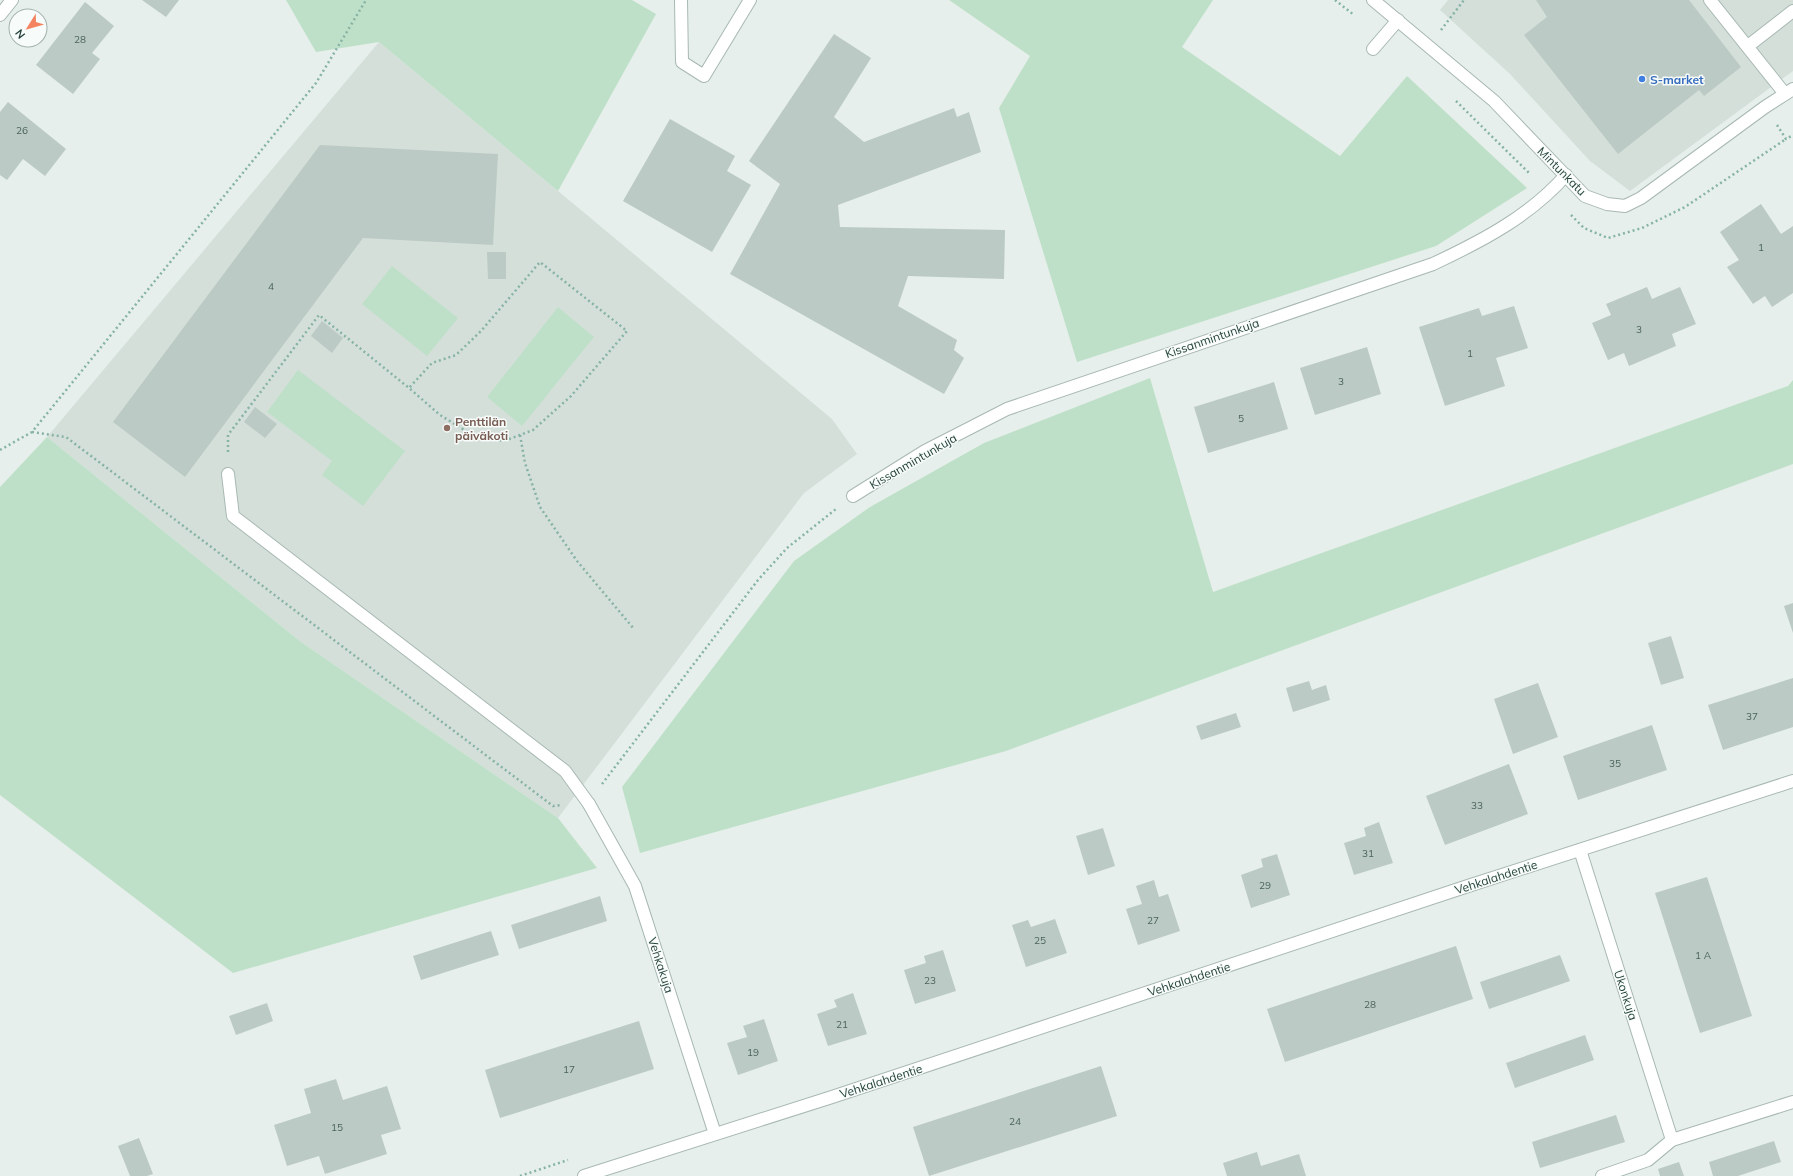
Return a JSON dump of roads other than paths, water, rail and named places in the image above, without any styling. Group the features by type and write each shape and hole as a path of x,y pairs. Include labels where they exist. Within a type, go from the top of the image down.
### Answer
{"street":[{"path":"0,16 12,0"},
{"path":"681,0 682,62 704,76 750,0"},
{"name":"Mintunkatu","path":"1373,0 1494,100 1586,196 1608,204 1624,206 1648,194 1765,107 1789,92"},
{"path":"1710,0 1789,92"},
{"path":"1748,46 1793,10"},
{"path":"1373,49 1398,20"},
{"name":"Kissanmintunkuja","path":"853,496 925,451 1007,409 1433,264 1471,247 1512,223 1550,193 1566,175"},
{"name":"Vehkakuja","path":"228,474 232,516 565,771 590,804 635,886 715,1134"},
{"name":"Vehkalahdentie","path":"584,1176 1793,781"},
{"name":"Ukonkuja","path":"1580,850 1672,1140"},
{"path":"1602,1176 1648,1160 1672,1140 1793,1102"}],"place":[{"name":"S-market","path":"1642,79"},
{"name":"Penttilän päiväkoti","path":"447,428"}]}
